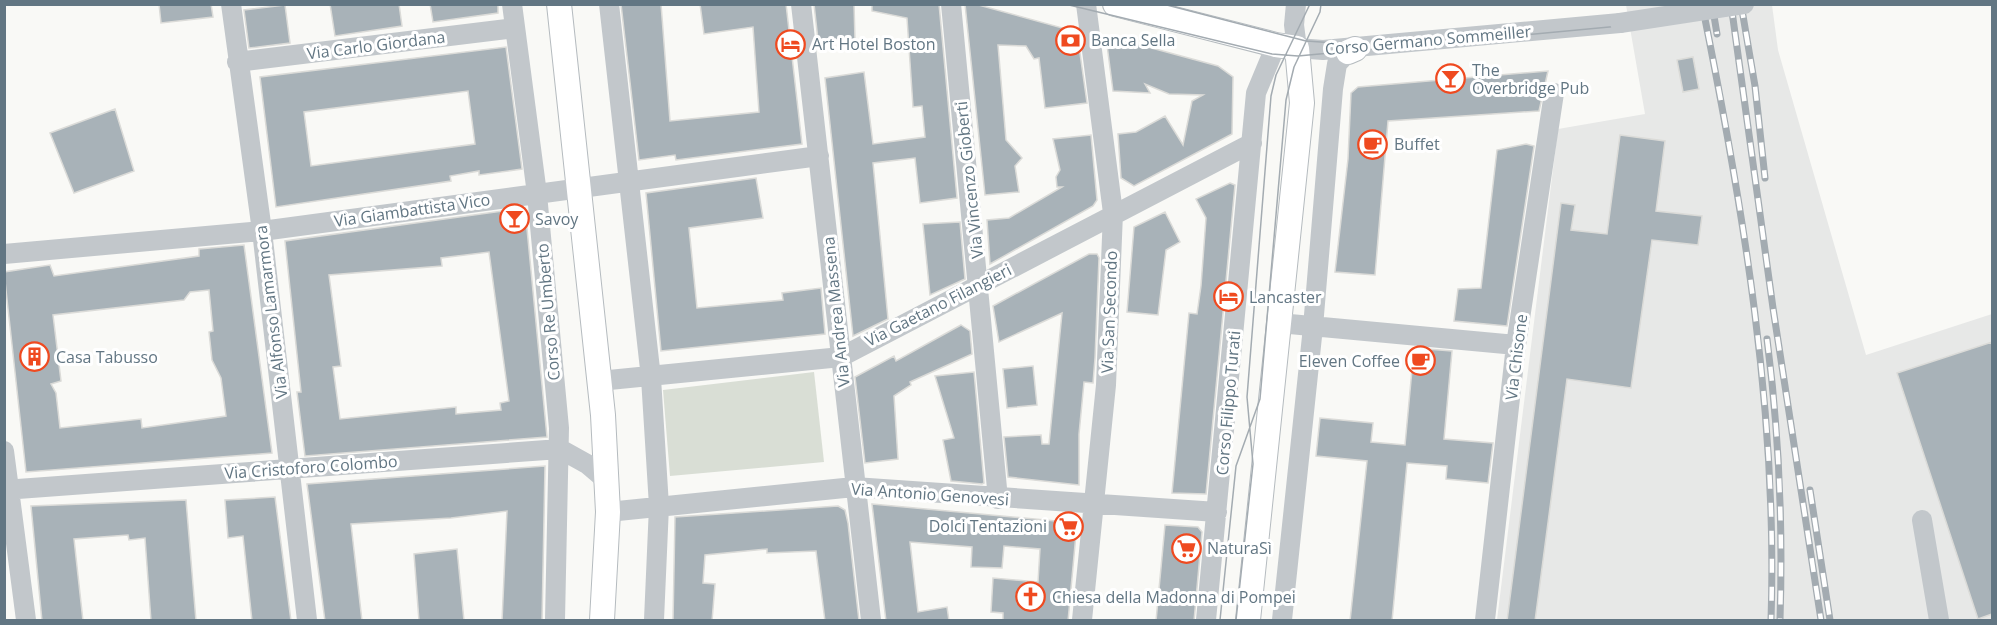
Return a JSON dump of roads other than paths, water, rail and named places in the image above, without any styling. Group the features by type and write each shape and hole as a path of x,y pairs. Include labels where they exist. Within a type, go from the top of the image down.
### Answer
{"main road":[{"path":"559,4 599,381 607,481 608,512 602,621"},
{"name":"Corso Germano Sommeiller","path":"1115,4 1289,44"},
{"path":"1248,621 1302,103 1289,44"}],"street":[{"name":"Via Alfonso Lamarmora","path":"231,4 261,231 307,621"},
{"name":"Corso Re Umberto","path":"512,4 537,194 560,448 555,621"},
{"path":"609,4 627,182 651,378 659,506 654,621"},
{"name":"Via Andrea Massena","path":"801,4 871,621"},
{"name":"Via Vincenzo Gioberti","path":"951,4 998,499"},
{"name":"Via San Secondo","path":"1082,621 1106,385 1113,213 1086,4"},
{"path":"1289,44 1296,4"},
{"name":"Corso Germano Sommeiller","path":"1289,44 1352,50 1620,23 1744,4"},
{"name":"Via Carlo Giordana","path":"237,62 515,28"},
{"name":"Corso Filippo Turati","path":"1206,621 1256,93 1289,44"},
{"path":"1282,621 1313,327 1335,69 1352,50"},
{"name":"Via Chisone","path":"1485,621 1516,345 1554,93"},
{"path":"1299,131 1328,149"},
{"name":"Via Gaetano Filangieri","path":"599,381 651,378 841,357 1113,213 1252,143"},
{"name":"Via Giambattista Vico","path":"4,254 261,231 819,156"},
{"path":"1279,323 1516,345"},
{"path":"560,448 587,464 607,481"},
{"name":"Via Cristoforo Colombo","path":"7,490 560,448"},
{"path":"4,451 7,490 26,621"},
{"name":"Via Antonio Genovesi","path":"608,512 854,487 998,499 1217,512"},
{"path":"1922,520 1939,621"}],"tram line":[{"path":"1065,4 1272,54 1298,56 1620,26 1760,4"},
{"path":"1163,4 1306,41 1350,44"},
{"path":"1236,620 1253,464 1247,397 1271,96 1276,75 1310,4"},
{"path":"1220,620 1236,466 1260,399 1286,100 1294,67 1320,12 1321,4"}],"railway":[{"path":"1702,4 1744,234 1763,388 1772,542 1771,620"},
{"path":"1712,4 1717,34"},
{"path":"1731,4 1773,308 1821,620"},
{"path":"1741,4 1755,86 1765,178"},
{"path":"1767,339 1775,409 1779,480 1780,620"},
{"path":"1810,490 1830,620"}],"place":[{"name":"Banca Sella","path":"1070,40"},
{"name":"Art Hotel Boston","path":"791,44"},
{"name":"The Overbridge Pub","path":"1451,79"},
{"name":"Buffet","path":"1373,144"},
{"name":"Savoy","path":"514,219"},
{"name":"Lancaster","path":"1228,297"},
{"name":"Casa Tabusso","path":"35,357"},
{"name":"Eleven Coffee","path":"1421,361"},
{"name":"Dolci Tentazioni","path":"1068,526"},
{"name":"NaturaSì","path":"1186,548"},
{"name":"Chiesa della Madonna di Pompei","path":"1031,597"}]}
